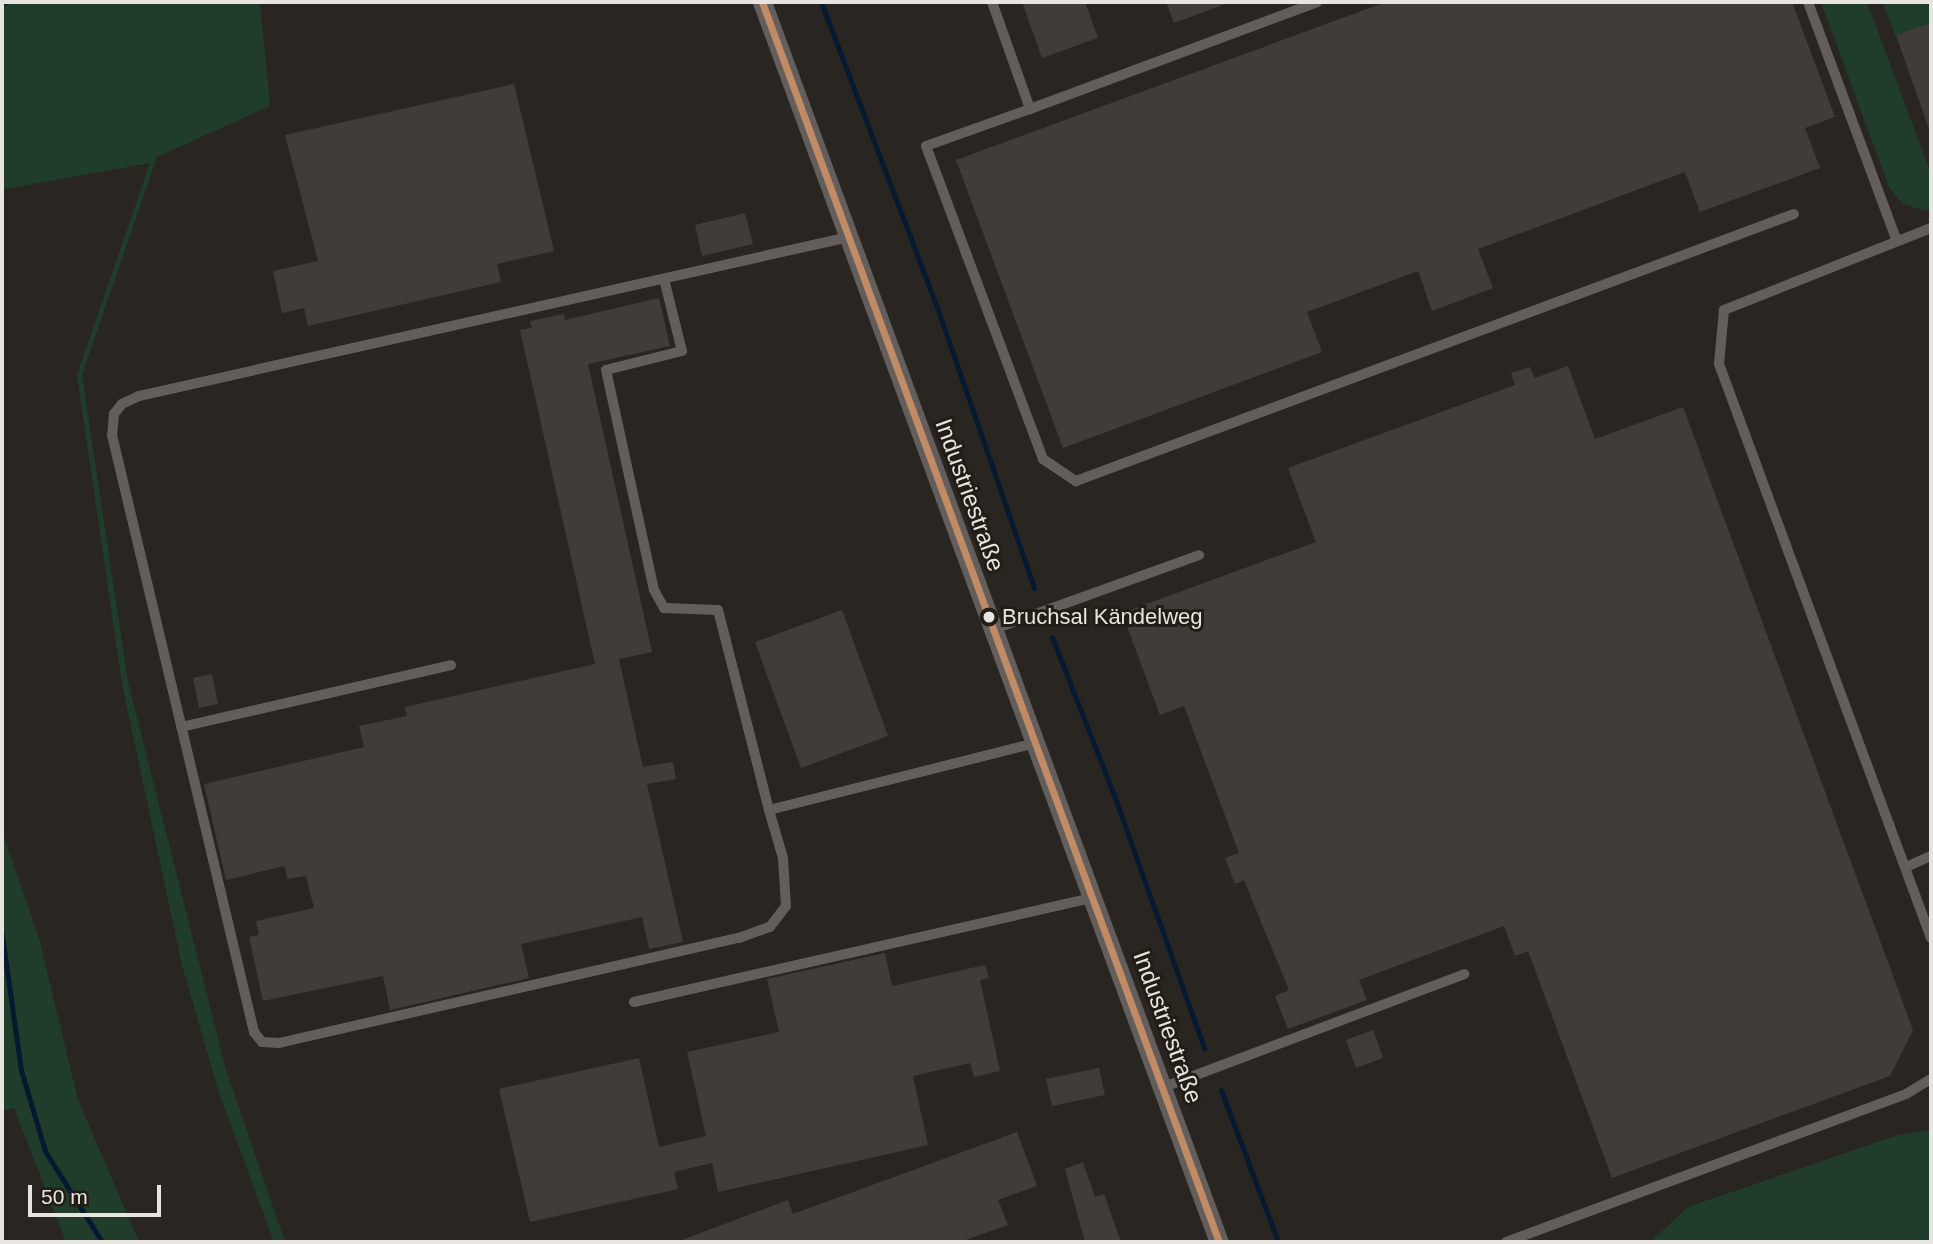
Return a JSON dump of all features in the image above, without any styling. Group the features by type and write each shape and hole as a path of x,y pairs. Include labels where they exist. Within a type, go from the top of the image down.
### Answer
{"street":[{"name":"Industriestraße","path":"762,2 849,237 1001,626 1037,743 1219,1242"}],"lane":[{"path":"992,2 1030,108"},
{"path":"1317,2 926,146 1043,459 1076,481 1794,214"},
{"path":"1808,2 1897,242"},
{"path":"1931,228 1724,310 1719,364 1931,937"},
{"path":"664,279 682,351 606,370 654,590 664,608 718,610 783,858 786,906 770,927 739,938 319,1034 262,1042 254,1032 112,435 114,414 122,404 139,396 849,237"},
{"path":"1001,626 1199,555"},
{"path":"181,727 451,665"},
{"path":"769,810 1037,743"},
{"path":"1906,867 1931,856"},
{"path":"634,1002 1094,898"},
{"path":"1164,1087 1464,974"},
{"path":"1506,1242 1906,1094 1931,1079"}],"green space":[{"path":"2,2 260,2 270,106 157,157 82,375 128,682 226,1070 285,1242 274,1242 218,1090 182,965 122,684 77,375 150,163 5,189 2,197"},
{"path":"1821,2 1867,2 1931,174 1931,208 1925,211 1903,204 1889,187"},
{"path":"1883,2 1931,2 1931,23 1895,36"},
{"path":"2,831 40,942 78,1100 139,1242 66,1242 14,1108 2,1110"},
{"path":"1931,1130 1931,1242 1650,1242 1688,1207 1898,1135"}],"building":[{"path":"1022,2 1085,2 1098,38 1042,58"},
{"path":"1166,2 1228,2 1228,3 1174,23"},
{"path":"1386,2 1792,2 1835,117 1805,128 1820,168 1700,212 1685,172 1478,249 1493,288 1432,311 1418,271 1307,312 1322,352 1063,448 956,160"},
{"path":"1931,23 1931,128 1929,129 1896,35"},
{"path":"514,84 554,251 497,264 501,282 308,326 304,308 282,313 273,271 318,261 285,135"},
{"path":"745,213 753,244 702,256 695,225"},
{"path":"659,298 670,346 588,364 652,652 619,659 643,767 673,762 676,779 647,784 683,942 649,949 642,917 521,944 529,978 390,1010 383,976 263,1001 249,937 259,935 256,921 314,908 306,876 287,879 285,866 226,880 204,784 364,747 359,726 407,716 405,707 595,664 520,330 532,328 530,321 564,314 565,320"},
{"path":"1568,366 1595,439 1683,407 1913,1030 1890,1076 1612,1178 1528,951 1515,956 1504,926 1359,980 1367,1000 1288,1029 1275,996 1289,990 1244,880 1235,884 1225,858 1239,853 1184,706 1160,715 1122,613 1316,542 1288,468 1515,385 1511,373 1530,367 1535,378"},
{"path":"842,610 888,736 801,768 755,642"},
{"path":"212,674 218,704 199,708 193,678"},
{"path":"885,953 892,986 985,965 989,978 980,980 1000,1071 974,1077 970,1063 913,1076 928,1145 718,1192 712,1163 674,1172 678,1189 530,1222 499,1089 639,1058 659,1147 706,1136 687,1052 779,1032 767,979"},
{"path":"1373,1030 1383,1058 1356,1068 1346,1040"},
{"path":"1099,1068 1105,1095 1052,1106 1046,1079"},
{"path":"1017,1132 1037,1186 998,1200 1008,1225 960,1242 677,1242 788,1200 793,1214"},
{"path":"1083,1162 1095,1197 1104,1194 1121,1242 1085,1242 1065,1169"}],"waterway":[{"path":"821,2 939,313 1034,588"},
{"path":"1052,637 1114,795 1204,1048"},
{"path":"2,935 21,1070 45,1151 102,1242"},
{"path":"1221,1090 1278,1242"}],"transit line":[{"path":"762,2 1219,1242"}],"place":[{"name":"Bruchsal Kändelweg","path":"989,617"}]}
